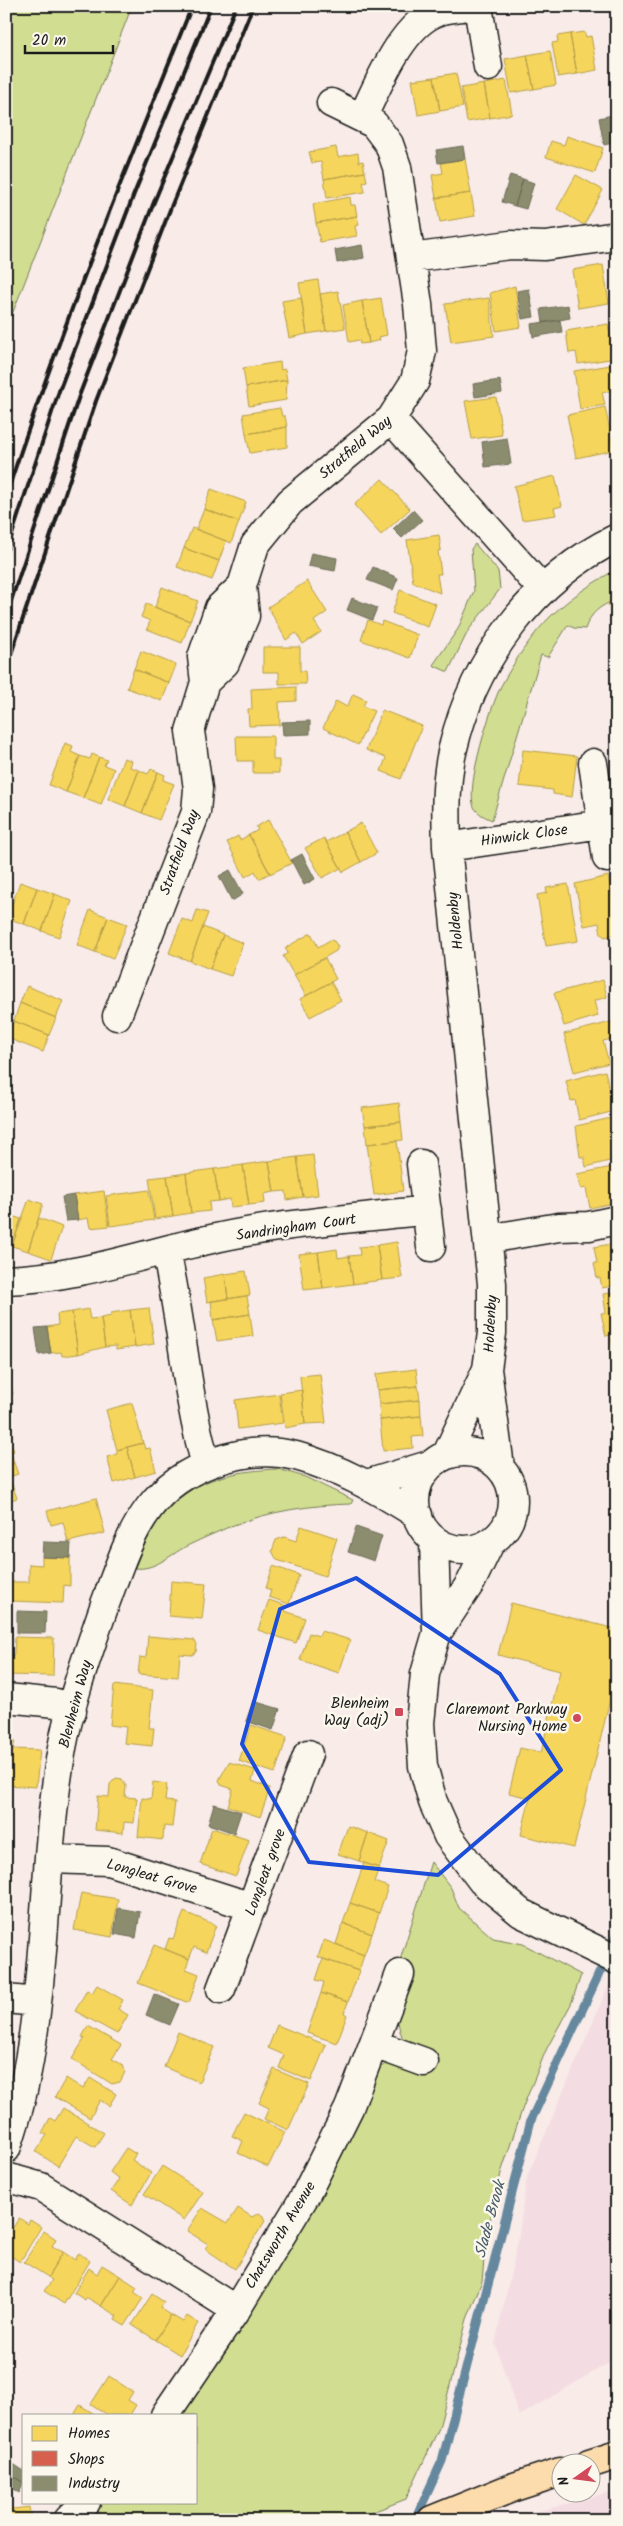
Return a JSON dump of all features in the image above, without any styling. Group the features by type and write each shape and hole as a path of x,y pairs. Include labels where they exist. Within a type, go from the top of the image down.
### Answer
{"main road":[{"path":"600,2460 617,2455"},
{"path":"432,2520 514,2487 550,2475"}],"street":[{"path":"362,118 408,33 420,22 437,12 468,6"},
{"path":"478,6 488,67"},
{"name":"Stratfield Way","path":"118,1016 196,812 198,789 190,731 205,682 225,663 245,616 242,586 255,545 290,502 391,419 415,381 422,351 418,304 398,167 389,144 374,124 331,103"},
{"path":"411,258 510,245 545,246 617,236"},
{"path":"391,419 542,589"},
{"name":"Holdenby","path":"500,1466 488,1369 492,1333 492,1284 447,846 446,798 453,748 472,690 501,638 542,589 593,550 617,538"},
{"path":"593,764 607,858"},
{"name":"Hinwick Close","path":"447,846 602,824"},
{"path":"421,1164 431,1247"},
{"name":"Sandringham Court","path":"6,1280 64,1276 207,1240 274,1228 427,1210"},
{"path":"488,1238 559,1228 589,1226 617,1220"},
{"path":"166,1251 179,1316 194,1420 206,1465"},
{"name":"Holdenby","path":"438,1459 488,1369"},
{"path":"367,1484 438,1459 471,1452 490,1458 500,1466 513,1488 513,1505 506,1527 490,1543 471,1582 437,1632"},
{"name":"Blenheim Way","path":"6,2149 28,2069 37,2002 62,1747 92,1640 135,1529 150,1506 172,1484 206,1465 238,1456 271,1453 296,1456 367,1484 418,1515"},
{"path":"438,1459 422,1472 416,1492 421,1527 434,1542 452,1549 473,1550 490,1543"},
{"path":"434,1542 437,1632 425,1674 420,1723 423,1766 433,1802 448,1836 482,1881 521,1912 617,1960"},
{"path":"6,1698 56,1703 72,1711"},
{"name":"Longleat grove","path":"221,1990 308,1754"},
{"name":"Longleat Grove","path":"50,1859 108,1861 252,1906"},
{"name":"Chatsworth Avenue","path":"166,2414 236,2310 305,2196 349,2108 400,1974"},
{"path":"6,1999 37,2002"},
{"path":"374,2044 424,2062"},
{"path":"6,2177 41,2186 236,2310"},
{"path":"68,2520 84,2504"}],"highlighted area":[{"path":"356,1578 500,1674 561,1770 438,1875 309,1862 242,1744 280,1609"}],"shaded area":[{"path":"610,1982 617,1986 617,2358 519,2416 495,2344 518,2241 527,2177"},
{"path":"617,2490 617,2520 514,2520 525,2515 565,2504 600,2504 600,2495"}],"green space":[{"path":"6,6 132,6 6,330"},
{"path":"475,544 498,571 500,589 468,631 448,672 433,665 458,629 474,591 471,549"},
{"path":"617,569 617,599 597,610 590,618 585,629 574,628 568,625 548,657 541,655 492,820 484,816 474,807 472,797 473,782 480,746 501,686 524,649 552,615 583,590"},
{"path":"278,1469 305,1477 353,1500 351,1504 320,1506 260,1516 194,1542 163,1561 149,1567 135,1568 158,1522 172,1505 188,1492 206,1482 227,1475"},
{"path":"431,1862 451,1888 459,1908 493,1938 523,1944 581,1975 571,2004 546,2050 523,2107 501,2173 486,2238 482,2281 467,2319 439,2428 406,2499 352,2520 84,2520 99,2504 198,2504 198,2414 175,2414 248,2317 317,2201 378,2069 414,2046 403,2039 400,2031 397,2018 395,1976"}],"building: Homes":[{"path":"584,32 586,37 591,36 597,70 577,74 570,34"},
{"path":"570,34 577,74 558,77 552,43 558,42 557,36"},
{"path":"550,51 556,85 534,89 527,55"},
{"path":"527,55 534,89 511,93 505,59"},
{"path":"456,73 463,107 440,111 434,77"},
{"path":"434,77 440,111 418,115 412,80"},
{"path":"506,80 512,114 490,118 484,84"},
{"path":"484,84 490,118 467,122 461,88"},
{"path":"567,136 603,148 595,173 546,157 551,141 564,145"},
{"path":"336,147 338,157 358,153 359,162 363,161 365,172 324,179 321,162 312,163 309,152"},
{"path":"465,159 471,193 436,198 432,175 443,173 441,163"},
{"path":"365,172 367,181 363,182 365,192 327,198 324,179"},
{"path":"576,175 603,190 584,225 557,209"},
{"path":"471,193 475,216 440,222 436,198"},
{"path":"350,197 351,205 355,205 357,216 316,223 313,204"},
{"path":"357,216 359,225 355,226 357,236 320,242 316,223"},
{"path":"603,265 609,303 578,308 572,270"},
{"path":"318,280 326,331 307,334 299,283"},
{"path":"515,286 521,327 496,331 490,293"},
{"path":"338,291 345,328 326,331 320,294"},
{"path":"301,298 307,334 289,338 282,301"},
{"path":"381,298 387,335 379,337 380,340 369,343 362,301"},
{"path":"489,298 494,336 451,342 445,304"},
{"path":"362,301 369,343 360,344 359,340 349,342 343,305"},
{"path":"608,324 616,358 578,364 576,352 569,353 566,331"},
{"path":"280,362 281,370 285,369 287,380 246,387 243,368"},
{"path":"617,364 617,390 602,392 605,405 580,409 574,371"},
{"path":"287,380 286,400 249,406 246,387"},
{"path":"496,397 502,435 472,439 465,401"},
{"path":"605,407 614,450 576,458 567,415"},
{"path":"280,408 282,416 285,416 287,427 246,434 243,414"},
{"path":"287,427 287,447 250,453 246,434"},
{"path":"555,476 562,506 554,508 556,515 522,520 514,486"},
{"path":"382,479 410,509 381,535 354,505"},
{"path":"211,489 246,502 239,522 204,509"},
{"path":"204,509 239,522 231,543 196,529"},
{"path":"192,528 226,541 219,561 184,548"},
{"path":"439,535 441,550 438,551 441,574 437,574 440,593 413,582 407,540"},
{"path":"184,548 219,561 212,580 177,567"},
{"path":"307,581 327,612 314,621 321,632 303,644 296,633 286,640 268,607"},
{"path":"162,587 198,601 190,621 155,607"},
{"path":"400,590 436,604 428,627 392,613"},
{"path":"617,600 617,633 616,634 608,603"},
{"path":"146,604 190,621 182,643 147,629 150,621 141,617"},
{"path":"368,620 381,625 382,621 418,635 410,658 361,640"},
{"path":"263,647 300,647 300,671 305,671 306,684 279,684 279,672 263,672"},
{"path":"141,651 176,665 169,683 134,669"},
{"path":"134,669 169,683 162,701 127,688"},
{"path":"296,687 296,701 279,702 280,725 249,726 248,709 252,709 251,689"},
{"path":"353,694 366,700 363,706 374,711 358,745 323,728 336,701 347,707"},
{"path":"382,710 422,726 401,779 381,771 386,758 366,750"},
{"path":"236,736 273,736 273,760 279,760 279,773 253,773 253,761 237,761"},
{"path":"65,743 73,746 71,752 80,756 66,792 49,785"},
{"path":"523,750 577,756 572,797 553,794 553,790 519,786"},
{"path":"92,754 99,757 83,798 66,792 80,756 90,759"},
{"path":"99,757 107,760 104,765 114,769 101,805 83,798"},
{"path":"124,758 132,761 130,767 139,770 125,806 108,799"},
{"path":"151,769 158,772 142,813 125,806 139,770 148,774"},
{"path":"158,772 165,775 163,780 174,784 159,820 142,813"},
{"path":"268,820 292,863 270,874 249,835 258,830 256,827"},
{"path":"361,823 377,853 361,862 345,832"},
{"path":"345,832 361,862 343,872 326,842"},
{"path":"249,835 270,873 259,879 255,871 245,877 227,842 238,836 240,840"},
{"path":"324,838 341,868 322,878 305,848"},
{"path":"608,876 617,917 617,934 605,937 601,934 599,923 584,926 575,884"},
{"path":"20,882 37,888 24,924 7,918"},
{"path":"568,884 578,941 546,946 537,895 547,893 546,888"},
{"path":"37,888 55,894 42,931 24,924"},
{"path":"55,894 72,901 59,937 42,931"},
{"path":"90,910 108,917 95,952 77,945"},
{"path":"197,910 208,913 190,961 169,953 182,919 193,923"},
{"path":"108,917 127,924 113,959 95,952"},
{"path":"203,927 223,935 210,969 190,961"},
{"path":"311,933 318,947 330,940 334,941 338,947 336,951 294,975 283,956 288,953 285,948"},
{"path":"223,935 243,943 231,976 210,969"},
{"path":"325,958 336,979 306,996 294,975"},
{"path":"603,980 607,997 594,1001 598,1016 564,1026 554,993"},
{"path":"331,982 341,1000 310,1017 300,999"},
{"path":"27,986 63,1001 56,1018 20,1003"},
{"path":"20,1003 56,1018 49,1035 14,1021"},
{"path":"14,1021 49,1035 43,1052 7,1038"},
{"path":"615,1021 617,1038 603,1041 609,1063 574,1072 564,1034"},
{"path":"605,1071 615,1111 579,1120 575,1100 571,1101 566,1081"},
{"path":"399,1103 401,1122 365,1126 362,1108"},
{"path":"611,1118 617,1141 617,1159 586,1167 584,1157 580,1157 576,1126"},
{"path":"401,1122 403,1140 367,1144 365,1126"},
{"path":"397,1141 403,1191 374,1195 367,1144"},
{"path":"313,1155 318,1195 303,1197 297,1157"},
{"path":"297,1157 303,1197 287,1200 286,1191 274,1192 269,1161"},
{"path":"269,1161 274,1192 264,1194 265,1203 249,1205 243,1165"},
{"path":"243,1165 249,1205 231,1207 230,1199 219,1201 214,1169"},
{"path":"617,1166 617,1202 590,1208 586,1188 581,1189 577,1174"},
{"path":"214,1169 219,1201 209,1202 210,1211 191,1213 186,1173"},
{"path":"186,1173 191,1213 173,1216 167,1176"},
{"path":"167,1176 173,1216 155,1219 149,1178"},
{"path":"149,1190 154,1220 110,1226 106,1196"},
{"path":"104,1191 109,1226 90,1228 88,1218 78,1220 74,1195"},
{"path":"29,1199 43,1204 28,1251 12,1246"},
{"path":"6,1214 21,1219 12,1246 6,1244"},
{"path":"39,1218 62,1227 51,1259 28,1251"},
{"path":"397,1242 402,1278 382,1280 377,1245"},
{"path":"617,1243 617,1285 602,1288 600,1278 597,1278 594,1263 597,1263 594,1247"},
{"path":"377,1245 382,1280 353,1284 349,1256 360,1255 359,1247"},
{"path":"337,1249 338,1258 349,1256 353,1284 323,1288 318,1252"},
{"path":"318,1252 323,1288 304,1290 299,1254"},
{"path":"246,1271 250,1295 228,1299 225,1274"},
{"path":"225,1274 228,1299 207,1302 203,1278"},
{"path":"617,1292 617,1334 606,1336 601,1313 606,1313 603,1294"},
{"path":"247,1296 250,1314 213,1320 211,1301"},
{"path":"149,1308 154,1344 135,1347 130,1310"},
{"path":"88,1309 90,1319 101,1318 105,1347 78,1354 72,1312"},
{"path":"130,1310 135,1347 116,1350 116,1346 105,1347 101,1318 111,1316 111,1313"},
{"path":"72,1312 78,1354 62,1356 61,1352 51,1353 47,1327 58,1325 57,1314"},
{"path":"250,1314 253,1336 217,1341 213,1320"},
{"path":"617,1337 617,1379 615,1367 611,1368 610,1352 613,1352 611,1338"},
{"path":"416,1369 418,1386 377,1390 376,1374"},
{"path":"320,1374 326,1423 305,1424 300,1376"},
{"path":"6,1375 13,1394 6,1396"},
{"path":"418,1386 420,1400 379,1404 377,1390"},
{"path":"302,1390 305,1424 285,1428 280,1393"},
{"path":"279,1394 283,1423 238,1429 235,1400"},
{"path":"420,1400 421,1416 380,1420 379,1404"},
{"path":"132,1403 143,1443 117,1450 106,1410"},
{"path":"421,1416 423,1436 412,1437 413,1448 383,1451 380,1420"},
{"path":"6,1434 8,1434 14,1451 11,1453 14,1463 6,1466"},
{"path":"143,1443 145,1449 150,1448 156,1471 135,1477 127,1447"},
{"path":"127,1447 135,1477 114,1483 107,1457 117,1454 117,1450"},
{"path":"14,1463 18,1474 9,1477 17,1498 6,1502 6,1466"},
{"path":"96,1498 105,1533 68,1542 63,1522 51,1525 47,1511"},
{"path":"301,1526 337,1538 325,1576 277,1560 272,1551 276,1540 284,1537 296,1541"},
{"path":"42,1557 70,1558 70,1586 64,1585 63,1603 11,1601 12,1582 29,1582 29,1564 42,1565"},
{"path":"273,1566 299,1575 289,1604 269,1597 271,1590 266,1588"},
{"path":"171,1581 206,1584 202,1619 169,1616"},
{"path":"269,1600 287,1606 285,1611 305,1618 296,1643 258,1630"},
{"name":"Claremont Parkway Nursing Home","path":"511,1603 616,1629 617,1625 617,1688 613,1687 574,1848 521,1835 530,1798 509,1793 520,1748 541,1753 560,1671 498,1655"},
{"path":"321,1631 350,1640 339,1673 300,1660 309,1633 319,1636"},
{"path":"148,1636 194,1640 197,1644 196,1652 192,1655 180,1654 178,1677 138,1674 140,1657 146,1658"},
{"path":"15,1637 54,1638 53,1676 6,1675 6,1655 14,1655"},
{"path":"114,1685 153,1690 149,1728 154,1728 152,1746 124,1743 126,1727 110,1725"},
{"path":"251,1725 287,1737 275,1773 239,1761"},
{"path":"6,1741 15,1741 13,1749 40,1750 36,1787 6,1785"},
{"path":"229,1762 255,1770 252,1781 270,1788 260,1817 228,1806 233,1789 221,1785 219,1780"},
{"path":"116,1778 122,1779 126,1786 125,1797 137,1798 134,1823 124,1822 123,1833 95,1830 98,1796 109,1797 110,1784"},
{"path":"153,1782 167,1784 165,1801 175,1802 172,1827 164,1826 163,1840 138,1837 142,1798 151,1799"},
{"path":"348,1826 368,1833 359,1861 338,1854"},
{"path":"212,1828 249,1840 236,1876 200,1864"},
{"path":"368,1833 389,1841 379,1868 359,1861"},
{"path":"364,1863 379,1868 374,1882 388,1887 379,1913 350,1903"},
{"path":"6,1875 11,1875 9,1886 6,1885"},
{"path":"81,1893 118,1899 112,1937 74,1930"},
{"path":"350,1903 379,1913 372,1934 343,1923"},
{"path":"184,1912 216,1925 206,1952 194,1947 189,1959 165,1949 169,1938 173,1939"},
{"path":"343,1923 372,1934 364,1955 336,1944"},
{"path":"324,1940 364,1955 359,1971 318,1957"},
{"path":"154,1945 189,1959 186,1969 199,1974 189,2003 138,1983"},
{"path":"323,1959 359,1971 348,2002 321,1993 324,1982 316,1980"},
{"path":"97,1985 123,2000 118,2009 128,2015 117,2034 75,2011 87,1990 92,1993"},
{"path":"321,1993 348,2002 344,2013 347,2015 337,2043 307,2033"},
{"path":"277,2025 326,2045 311,2081 279,2068 284,2055 268,2048"},
{"path":"88,2026 121,2045 112,2059 123,2065 125,2072 120,2082 112,2084 72,2059 85,2038 82,2037"},
{"path":"178,2032 214,2047 199,2082 164,2067"},
{"path":"274,2069 309,2084 288,2130 264,2119 269,2108 259,2103"},
{"path":"66,2078 83,2089 90,2078 116,2094 109,2106 100,2100 90,2118 55,2097"},
{"path":"63,2108 104,2133 95,2147 76,2136 58,2166 36,2152 47,2135 42,2133 50,2118 55,2121"},
{"path":"244,2112 285,2132 268,2167 238,2153 243,2141 232,2136"},
{"path":"126,2148 136,2154 132,2160 151,2173 132,2205 111,2191 119,2179 110,2172"},
{"path":"162,2166 203,2192 184,2220 144,2194"},
{"path":"202,2208 228,2223 238,2208 252,2217 259,2213 263,2216 265,2221 235,2269 205,2249 208,2244 187,2231"},
{"path":"19,2218 28,2224 30,2220 41,2227 20,2262 6,2253 6,2239"},
{"path":"44,2231 56,2239 52,2246 63,2252 48,2277 24,2262"},
{"path":"63,2252 75,2260 79,2253 90,2261 64,2304 44,2291 52,2280 48,2277"},
{"path":"102,2265 120,2276 101,2306 86,2297 85,2300 74,2293 89,2268 97,2274"},
{"path":"120,2276 137,2287 134,2292 143,2298 125,2326 115,2320 117,2316 101,2306"},
{"path":"152,2294 164,2302 160,2308 171,2315 156,2340 132,2325"},
{"path":"6,2315 13,2319 6,2329"},
{"path":"171,2315 183,2322 187,2316 198,2323 180,2355 156,2340"},
{"path":"109,2376 133,2392 128,2400 136,2405 131,2414 106,2414 91,2404"},
{"path":"80,2405 94,2414 75,2414"},
{"path":"29,2507 31,2520 6,2520 6,2510"}],"building: Shops":[{"path":"617,2249 617,2264 610,2254"}],"building: Industry":[{"path":"612,115 617,142 604,145 599,118"},
{"path":"463,146 465,159 438,163 436,150"},
{"path":"510,175 523,179 515,206 502,202"},
{"path":"523,179 534,183 526,209 515,206"},
{"path":"362,245 364,258 337,263 335,250"},
{"path":"529,289 534,317 522,319 517,291"},
{"path":"568,305 570,318 543,323 541,309"},
{"path":"560,320 562,332 533,337 531,324"},
{"path":"500,380 502,393 475,397 473,384"},
{"path":"507,438 511,464 485,467 482,442"},
{"path":"413,510 422,520 402,538 393,529"},
{"path":"311,553 337,558 335,571 308,566"},
{"path":"373,567 398,578 393,590 367,580"},
{"path":"352,598 377,608 372,620 347,610"},
{"path":"310,721 310,734 283,735 282,722"},
{"path":"302,854 315,879 304,885 291,860"},
{"path":"230,870 243,894 232,901 219,876"},
{"path":"74,1195 78,1220 66,1221 62,1197"},
{"path":"47,1327 51,1353 39,1355 35,1328"},
{"path":"356,1527 382,1536 374,1561 348,1552"},
{"path":"43,1542 71,1543 70,1558 42,1557"},
{"path":"17,1611 46,1612 45,1633 17,1633"},
{"path":"253,1701 280,1709 273,1730 246,1721"},
{"path":"214,1804 241,1812 234,1833 208,1824"},
{"path":"118,1908 140,1912 136,1938 114,1934"},
{"path":"154,1994 179,2004 170,2025 146,2015"},
{"path":"7,2460 22,2470 22,2482 6,2472"},
{"path":"6,2472 22,2482 22,2487 19,2493 6,2484"}],"waterway":[{"name":"Slade Brook","path":"415,2520 442,2461 531,2120 617,1935"}],"railway":[{"path":"6,496 71,311 118,188 192,6"},
{"path":"6,553 59,391 134,194 211,6"},
{"path":"6,616 79,396 154,202 236,6"},
{"path":"6,669 96,401 171,207 253,6"}],"place":[{"name":"Blenheim Way (adj)","path":"399,1712"},
{"name":"Claremont Parkway Nursing Home","path":"577,1718"}]}
